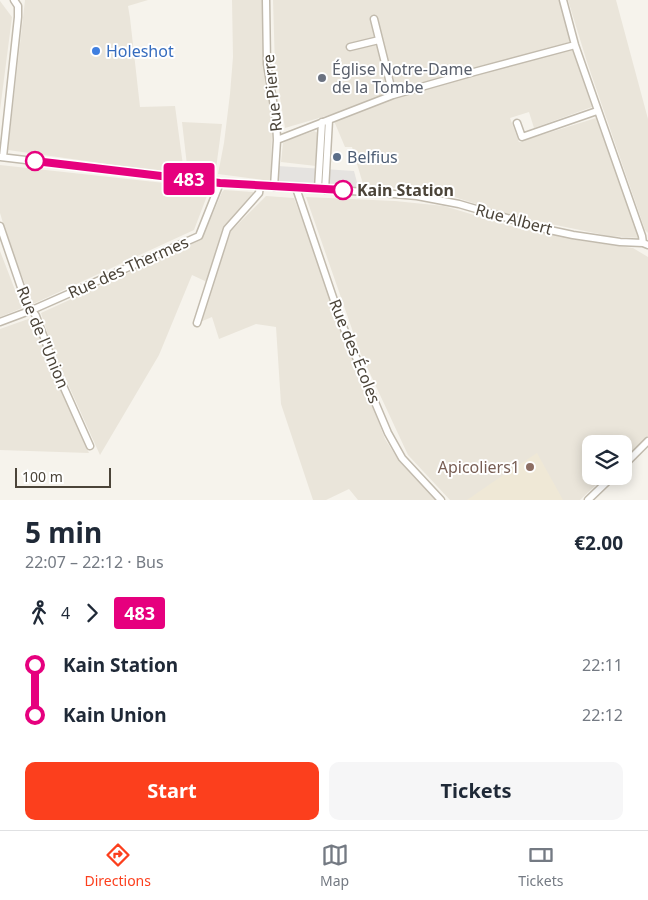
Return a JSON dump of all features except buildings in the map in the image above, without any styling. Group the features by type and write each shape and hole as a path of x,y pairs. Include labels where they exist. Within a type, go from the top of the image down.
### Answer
{"street":[{"path":"1,157 18,18 18,6 14,0"},
{"name":"Rue Pierre","path":"266,0 267,64 276,119 277,140 274,187"},
{"path":"563,0 575,45 597,111 646,244"},
{"path":"374,19 393,95"},
{"path":"350,46 379,40"},
{"path":"277,140 393,95 575,45"},
{"path":"517,123 522,137 597,111"},
{"path":"321,190 324,149 329,120"},
{"path":"322,122 324,149"},
{"name":"Rue Albert","path":"1,157 220,183 417,196 459,204 545,229 573,235 609,241 646,244"},
{"name":"Rue des Thermes","path":"0,322 32,310 199,236 220,183"},
{"path":"196,324 227,229 259,193 260,186"},
{"name":"Rue des Écoles","path":"296,188 342,324 388,433 402,458 441,500"},
{"name":"Rue de l'Union","path":"0,226 27,305 36,316 56,370 90,446"},
{"path":"632,457 648,441"},
{"path":"588,500 603,485"}],"shaded area":[{"path":"25,0 148,0 128,6 140,107 175,106 184,173 8,150"},
{"path":"232,0 262,0 263,57 272,124 271,181 218,174 224,143 233,57"},
{"path":"273,0 559,0 570,42 285,128 275,67"},
{"path":"568,0 616,0 648,119 648,233 645,230 587,62"},
{"path":"0,1 12,17 0,110"},
{"path":"570,48 574,53 592,107 534,128 529,112 510,118 519,142 596,118 640,238 609,236 517,217 445,194 363,184 352,147 345,147 334,121 425,86"},
{"path":"182,122 222,124 215,176 188,174"},
{"path":"314,131 318,133 316,166 281,162 283,143"},
{"path":"0,165 210,188 194,230 33,304 9,243 0,213"},
{"path":"278,166 354,171 359,190 277,184"},
{"path":"224,190 253,192 253,195 225,226 207,282 192,275 159,355 100,455 54,353 41,313 202,239"},
{"path":"266,196 294,198 385,439 399,461 436,500 358,500 349,489 326,500 313,500 281,404 276,327 256,324 219,339 212,317 200,322 231,231"},
{"path":"306,197 395,201 444,206 514,227 583,241 633,248 648,257 648,436 632,451 632,435 582,435 582,485 596,485 580,500 450,500 408,455 360,352"},
{"path":"0,251 22,308 0,317"},
{"path":"31,318 89,453 0,450 0,329"},
{"name":"Apicoliers1","path":"537,453 563,500 467,500 496,480"}],"bus line":[{"name":"483","path":"35,161 220,183 343,190"}],"place":[{"name":"Holeshot","path":"96,51"},
{"name":"Église Notre-Dame de la Tombe","path":"322,78"},
{"name":"Belfius","path":"337,157"},
{"name":"Kain Station","path":"343,190"},
{"name":"Apicoliers1","path":"530,467"}]}
